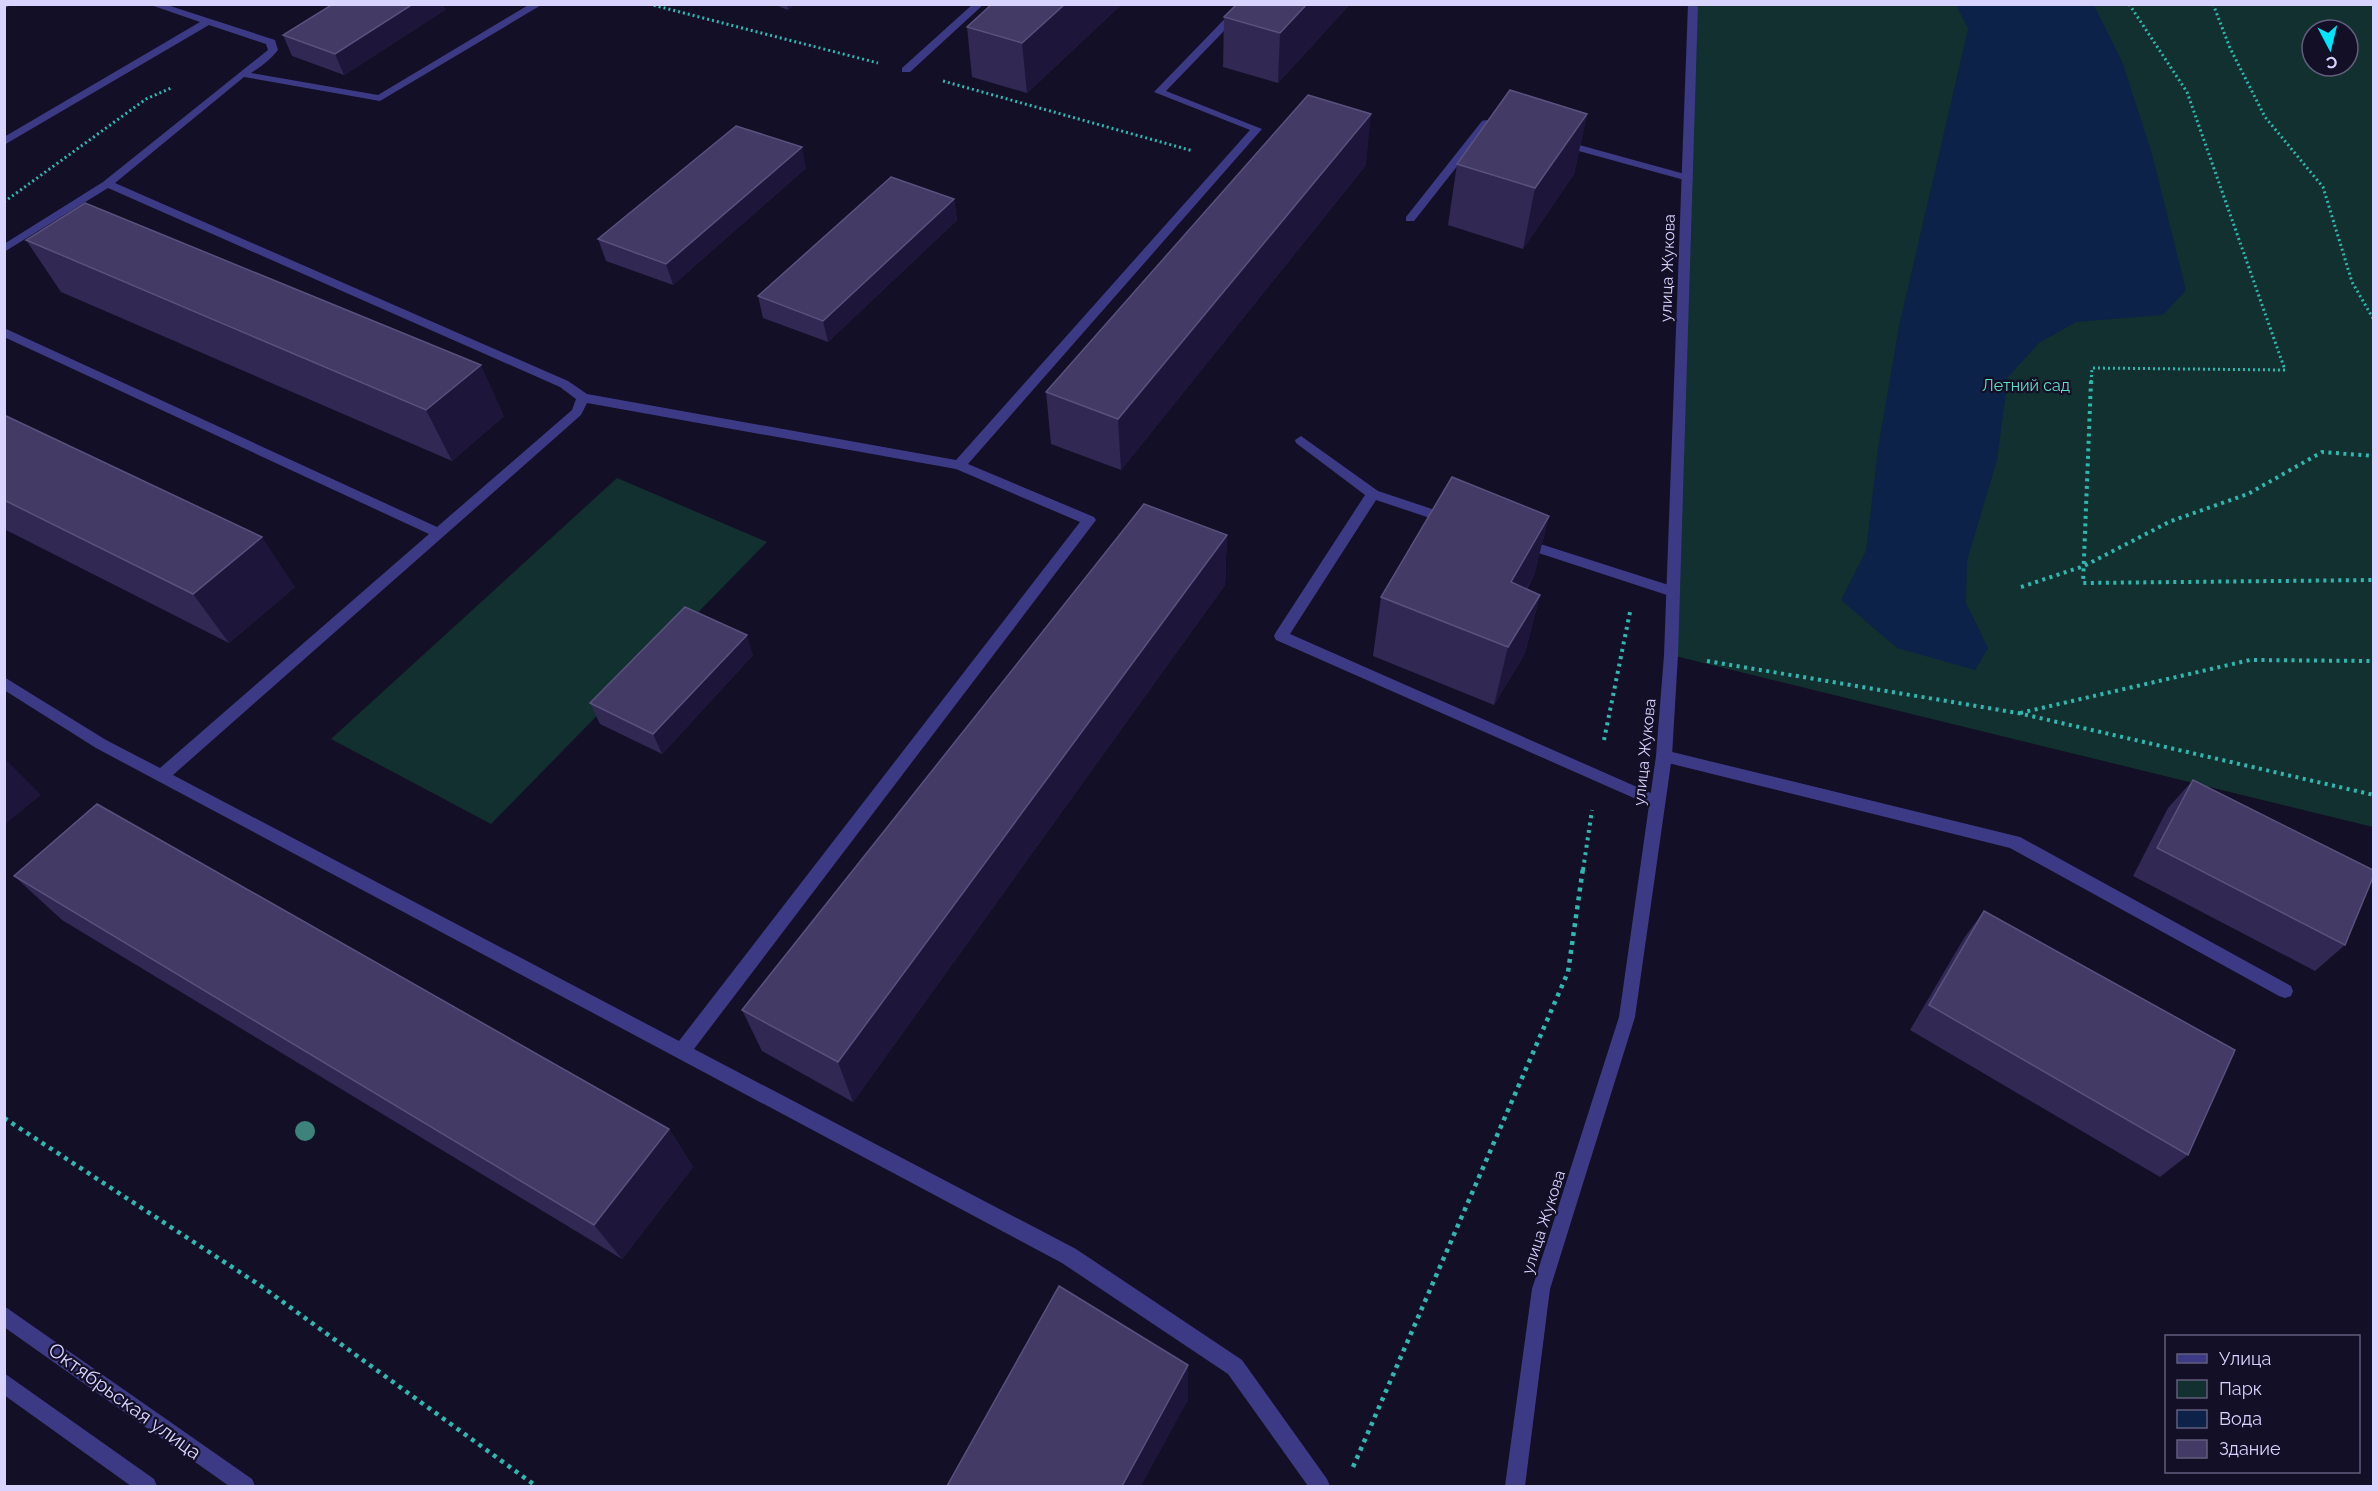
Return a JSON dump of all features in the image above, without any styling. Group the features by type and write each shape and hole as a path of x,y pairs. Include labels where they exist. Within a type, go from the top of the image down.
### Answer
{"street":[{"path":"4,249 107,184 242,74 264,60 273,50 272,42 153,4"},
{"path":"242,74 380,98 538,4"},
{"path":"906,70 980,4"},
{"path":"959,465 1257,129 1159,92 1245,4"},
{"name":"улица Жукова","path":"1515,1486 1541,1289 1627,1017 1664,756 1671,655 1693,4"},
{"path":"4,142 208,22"},
{"path":"1410,219 1486,123 1520,132"},
{"path":"1553,141 1688,178"},
{"path":"107,184 564,384 583,398 959,465 1089,520 682,1052"},
{"path":"4,332 439,533"},
{"path":"161,776 578,412 583,398"},
{"path":"1300,440 1373,494 1469,525"},
{"path":"1373,494 1281,636 1657,802"},
{"path":"1512,539 1673,592"},
{"path":"4,682 101,744 1069,1256 1235,1367 1320,1486"},
{"path":"1664,756 2014,842 2284,991"},
{"name":"Октябрьская улица","path":"4,1315 245,1486"},
{"path":"4,1383 147,1486"}],"path":[{"path":"2129,4 2187,92 2285,370 2092,368 2084,584 2373,580"},
{"path":"2213,4 2230,48 2265,117 2323,187 2352,282 2373,320"},
{"path":"4,202 146,99 177,85"},
{"path":"2021,587 2084,566 2171,521 2248,494 2322,452 2373,456"},
{"path":"1671,655 2018,714 2373,795"},
{"path":"2018,714 2250,660 2373,661"},
{"path":"4,1118 261,1286 536,1486"}],"green space":[{"name":"Летний сад","path":"1692,5 2373,5 2373,827 1671,655"},
{"path":"617,478 767,542 491,824 331,739"}],"water":[{"path":"1956,5 2094,5 2122,61 2152,154 2186,290 2163,315 2076,322 2039,343 2008,377 1997,460 1967,561 1966,603 1988,648 1975,670 1897,648 1841,600 1866,551 1878,448 1899,326 1968,29"}],"building":[{"path":"333,4 413,4 335,54 283,35"},
{"path":"992,4 1065,4 1022,43 967,27"},
{"path":"1237,4 1307,4 1280,33 1224,17"},
{"path":"1510,90 1587,114 1535,188 1457,164"},
{"path":"1308,95 1371,114 1118,419 1046,392"},
{"path":"736,126 802,147 666,264 598,239"},
{"path":"891,177 954,199 823,321 758,296"},
{"path":"85,203 481,365 426,410 26,240"},
{"path":"4,415 262,537 193,594 4,500"},
{"path":"1452,477 1549,516 1511,582 1540,595 1508,647 1381,597"},
{"path":"1144,504 1227,535 838,1062 742,1010"},
{"path":"685,607 747,635 653,734 590,703"},
{"path":"2193,780 2373,870 2373,877 2345,945 2157,848"},
{"path":"97,804 669,1129 594,1225 14,876"},
{"path":"1984,911 2235,1050 2188,1155 1929,1005"},
{"path":"1059,1286 1188,1365 1122,1486 947,1486"}]}
